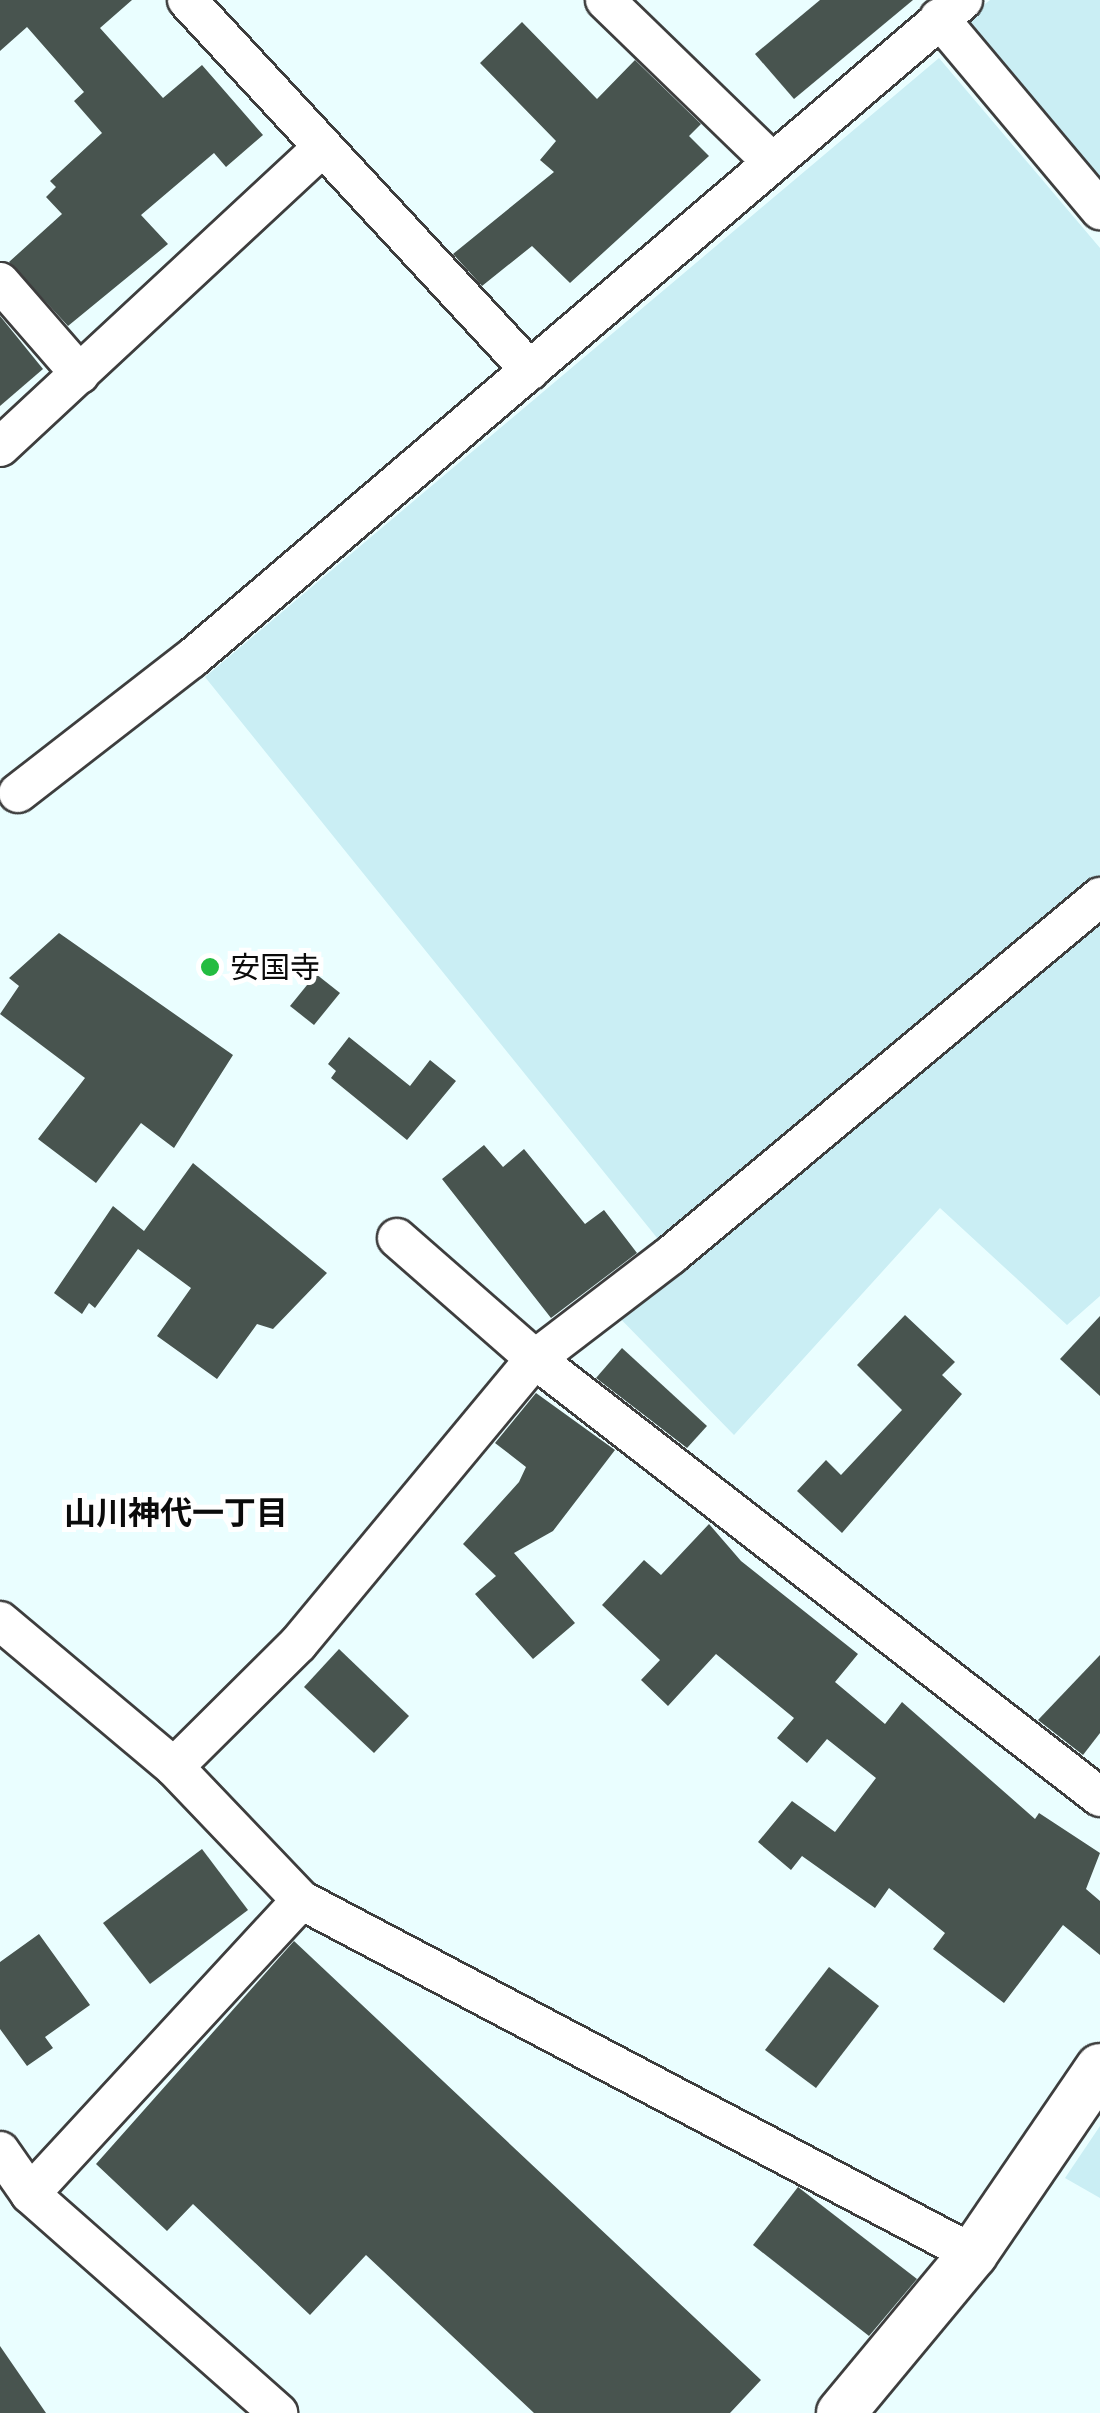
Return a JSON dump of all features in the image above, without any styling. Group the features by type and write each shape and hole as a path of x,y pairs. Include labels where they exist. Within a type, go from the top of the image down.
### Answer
{"street":[{"path":"186,0 530,370"},
{"path":"604,0 770,160"},
{"path":"6,792 192,659 770,160 951,9 1100,210"},
{"path":"0,447 322,148"},
{"path":"0,282 80,374"},
{"path":"174,1766 298,1644 534,1360 671,1256 1100,897"},
{"path":"397,1238 534,1360 1100,1798"},
{"path":"0,1620 174,1766 301,1900 973,2254"},
{"path":"30,2194 301,1900"},
{"path":"841,2413 973,2254 1100,2068"},
{"path":"0,2151 30,2194 278,2413"}],"shaded area":[{"path":"990,0 1100,0 1100,191 959,25"},
{"path":"939,58 1100,248 1100,877 851,1101 1100,912 1100,1296 1067,1325 940,1208 734,1435 607,1305 670,1254 205,677"},
{"path":"1100,2126 1100,2198 1065,2178"}],"building":[{"path":"0,0 132,0 100,28 163,98 202,65 263,135 226,167 214,153 141,215 168,244 68,326 9,262 62,214 46,197 56,187 50,181 102,133 74,101 84,92 27,27 0,51"},
{"path":"820,0 913,0 794,99 755,54"},
{"path":"522,22 597,99 635,60 701,124 689,136 709,156 570,283 532,246 482,286 453,254 554,172 540,160 556,141 480,63"},
{"path":"0,316 43,369 0,406"},
{"path":"59,933 233,1055 174,1148 141,1123 96,1183 38,1139 85,1078 0,1014 19,986 9,978"},
{"path":"316,974 340,993 314,1025 290,1006"},
{"path":"349,1037 410,1086 430,1060 456,1081 407,1140 331,1078 336,1071 328,1064"},
{"path":"484,1145 503,1167 524,1149 585,1224 604,1210 637,1253 551,1318 442,1179"},
{"path":"193,1163 327,1273 273,1329 257,1324 217,1379 157,1336 191,1288 138,1249 95,1308 89,1303 82,1314 54,1293 113,1206 144,1231"},
{"path":"905,1315 955,1362 942,1375 962,1394 842,1533 797,1491 826,1460 841,1475 902,1410 857,1365"},
{"path":"1100,1316 1100,1396 1060,1359"},
{"path":"622,1348 707,1426 687,1448 596,1378"},
{"path":"536,1393 615,1450 553,1531 514,1553 575,1623 533,1659 475,1594 496,1576 463,1544 519,1482 526,1467 495,1443"},
{"path":"709,1524 741,1561 858,1654 835,1682 885,1724 902,1702 1035,1819 1039,1813 1100,1853 1086,1889 1100,1901 1100,1955 1063,1925 1004,2003 933,1949 945,1933 889,1888 875,1908 802,1856 791,1870 758,1842 792,1801 835,1832 876,1778 827,1739 807,1763 777,1738 794,1718 716,1654 668,1706 641,1680 660,1660 602,1605 644,1560 661,1575"},
{"path":"339,1649 409,1716 374,1753 304,1687"},
{"path":"1100,1655 1100,1733 1083,1755 1038,1720"},
{"path":"202,1849 248,1910 150,1984 103,1923"},
{"path":"39,1934 90,2005 45,2037 53,2048 27,2066 0,2029 0,1962"},
{"path":"294,1941 761,2380 730,2413 534,2413 366,2255 310,2315 193,2204 167,2231 96,2164"},
{"path":"829,1967 879,2006 816,2088 765,2050"},
{"path":"798,2187 917,2279 869,2336 753,2245"},
{"path":"0,2346 46,2413 0,2413"}],"place":[{"name":"安国寺","path":"210,967"}],"district":[{"name":"山川神代一丁目","path":"176,1512"}]}
